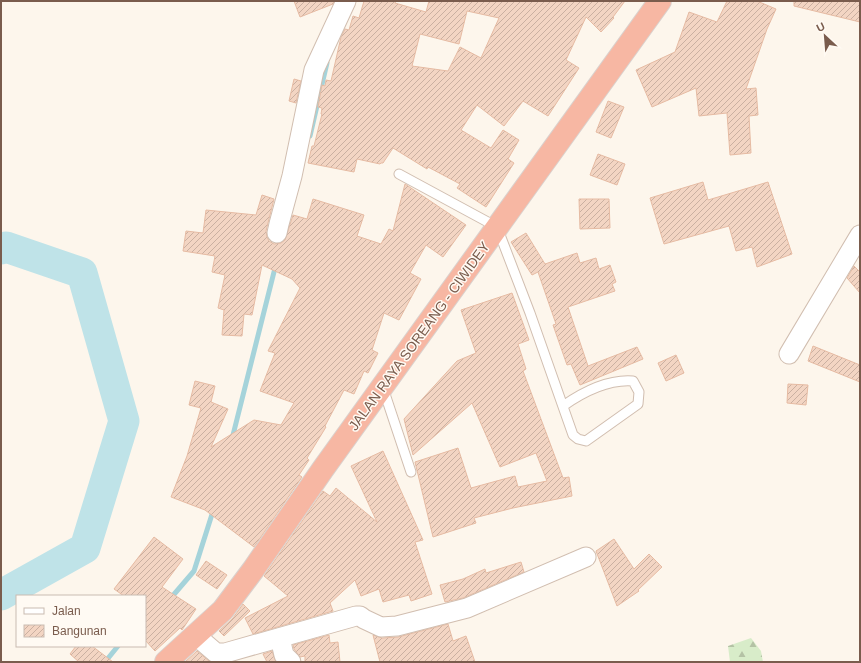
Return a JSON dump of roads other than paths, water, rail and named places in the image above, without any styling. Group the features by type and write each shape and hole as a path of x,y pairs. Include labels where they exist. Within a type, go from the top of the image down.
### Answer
{"highway":[{"name":"JALAN RAYA SOREANG - CIWIDEY","path":"166,662 223,610 254,570 323,469 660,1"}],"street":[{"path":"277,233 292,176 314,70 346,1"},
{"path":"789,354 860,235"},
{"path":"195,635 216,653 226,653 356,616 360,616 381,627 398,626 467,608 586,557"},
{"path":"280,638 284,655 291,662"}],"lane":[{"path":"398,174 497,227 530,313 573,435 578,439 586,441 638,404 639,392 633,381 625,381 594,388 579,395 563,406"},
{"path":"383,386 412,472"}],"waterway":[{"path":"310,136 327,63"},
{"path":"1,249 6,247 82,273 124,421 85,548 1,595"},
{"path":"232,439 276,264"},
{"path":"170,599 194,571 214,508"},
{"path":"105,662 117,647"}]}
